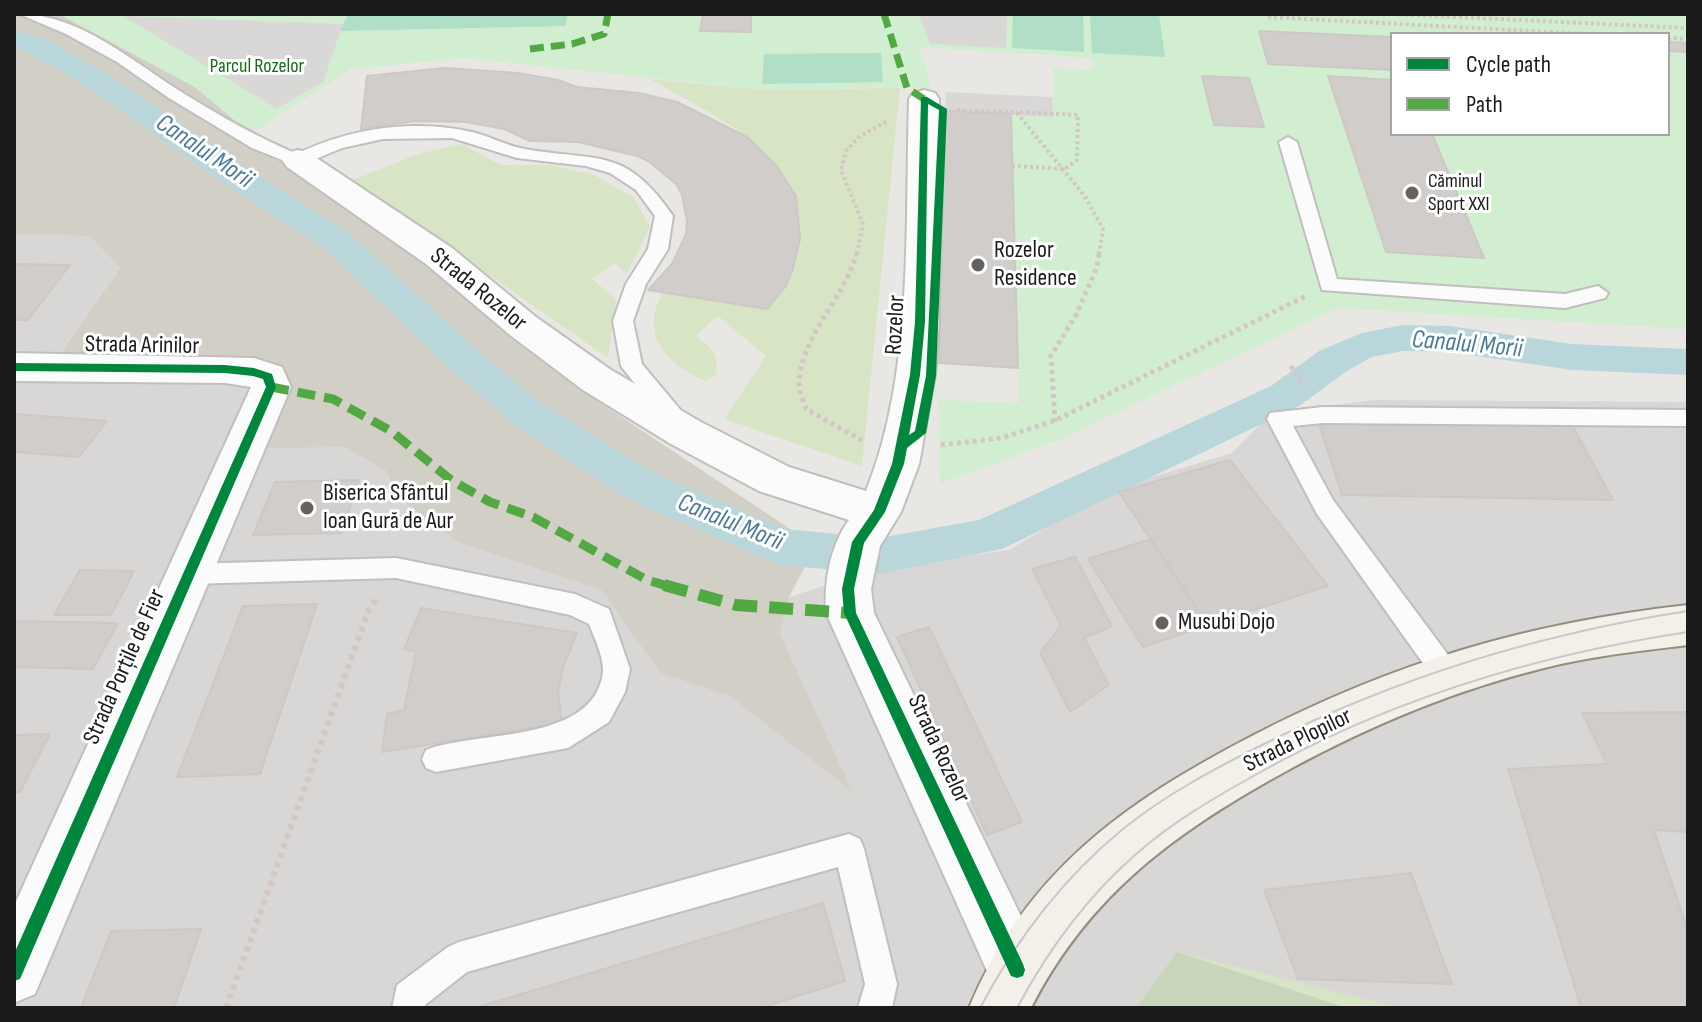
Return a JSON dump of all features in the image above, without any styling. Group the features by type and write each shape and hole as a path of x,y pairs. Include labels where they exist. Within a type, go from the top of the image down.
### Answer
{"main road":[{"name":"Strada Plopilor","path":"1008,989 1060,912 1088,882 1117,853 1185,800 1340,718 1447,675 1587,638 1688,625"}],"street":[{"name":"Rozelor","path":"862,548 903,445 920,322 924,106"},
{"name":"Strada Rozelor","path":"298,160 439,256 523,326 597,380 686,433 774,479 862,548 850,613 1008,989"},
{"name":"Strada Arinilor","path":"14,367 225,369 268,377"},
{"name":"Strada Porțile de Fier","path":"14,973 271,387 268,377"}],"lane":[{"path":"26,14 71,31 123,59 175,95 258,144 298,160 321,146 419,131 471,136 515,153 569,157 607,166 641,184 664,216 658,249 636,284 623,321 632,366 686,433"},
{"path":"1288,142 1329,285 1565,301 1598,293"},
{"path":"1447,675 1325,507 1278,419 1323,415 1688,418"},
{"path":"190,574 396,568 575,605 600,617 617,669 611,692 599,713 568,735 436,759"},
{"path":"409,1008 409,997 459,958 849,849 881,984 875,1008"}],"path":[{"path":"1385,14 1388,23"},
{"path":"1393,14 1688,28"},
{"path":"1268,17 1552,32"},
{"path":"1012,166 1065,169 1077,160 1078,115 924,106 860,136 846,151 841,170 863,224 856,257 838,298 809,342 799,386 806,409 865,442 975,445 1055,422 1162,365 1329,285"},
{"path":"1016,112 1065,169 1103,229 1097,267 1076,315 1051,356 1055,422"},
{"path":"1291,366 1296,374"},
{"path":"226,1008 369,609 396,568"}],"shaded area":[{"path":"14,14 59,14 195,87 251,134 337,189 507,332 602,404 816,546 789,597 780,634 852,791 729,696 660,673 602,591 457,542 399,498 386,471 344,447 257,448 281,381 55,361 120,268 89,236 14,235"},
{"path":"918,14 1007,14 1006,48 930,44"},
{"path":"123,16 343,24 323,82 277,109"},
{"path":"946,92 1052,97 1054,117 945,111"},
{"path":"14,235 89,236 120,268 55,360 256,366 258,447 344,447 386,471 399,498 457,542 602,591 660,673 729,696 850,789 780,634 789,597 877,569 1009,550 1109,490 1232,453 1271,413 1373,400 1688,402 1688,1008 14,1008"}],"green space":[{"name":"Parcul Rozelor","path":"59,14 1688,14 1688,329 1338,308 1061,439 940,484 939,400 1019,403 1011,114 1054,117 1053,68 1093,70 1092,58 919,47 932,87 765,90 464,58 351,69 251,134 195,87"},
{"path":"341,14 568,14 565,26 339,31 348,15"},
{"path":"1013,14 1083,14 1084,52 1012,48"},
{"path":"1090,14 1159,14 1165,57 1092,53"},
{"path":"881,53 883,82 762,84 764,54"},
{"path":"650,79 765,90 900,88 862,466 724,419 766,356 718,316 696,336 710,348 717,362 715,375 705,381 679,366 660,346 654,322 663,292 767,309 789,271 799,223 793,194 779,168 758,146 704,109"},
{"path":"462,144 500,165 551,165 594,175 633,197 650,226 627,274 615,263 592,279 616,299 608,358 353,180 421,153"},
{"path":"1177,952 1400,1008 1136,1008"},
{"path":"1177,952 1347,1008 1136,1008"}],"building":[{"path":"703,14 751,14 751,32 700,31"},
{"path":"1259,31 1390,37 1390,70 1268,64"},
{"path":"1670,42 1688,43 1688,52 1670,51"},
{"path":"445,68 518,73 558,80 577,87 639,93 677,102 747,137 776,165 796,196 800,239 785,287 767,309 648,290 672,264 686,234 687,221 682,195 676,184 637,156 578,142 530,141 504,129 466,122 415,121 361,129 367,76"},
{"path":"1202,76 1249,78 1264,127 1214,125"},
{"name":"Căminul Sport XXI","path":"1328,76 1390,80 1390,136 1433,136 1484,258 1386,252"},
{"name":"Rozelor Residence","path":"945,111 1011,114 1018,368 939,363"},
{"path":"14,264 70,265 28,320 14,320"},
{"path":"16,414 107,421 79,457 14,452"},
{"path":"1317,418 1571,423 1613,500 1342,495"},
{"path":"1230,460 1328,586 1208,625 1119,492"},
{"name":"Biserica Sfântul Ioan Gură de Aur","path":"359,480 342,533 253,535 275,482"},
{"path":"1151,539 1208,625 1143,647 1088,559"},
{"path":"1075,557 1112,626 1084,638 1109,685 1070,712 1040,653 1061,626 1032,569"},
{"path":"80,570 134,571 111,615 54,615"},
{"path":"317,604 260,774 177,777 243,606"},
{"path":"421,608 577,633 563,667 558,692 562,723 382,752 387,714 404,710 416,652 404,649"},
{"path":"14,621 118,623 93,669 14,667"},
{"path":"929,627 1022,822 987,835 897,637"},
{"path":"1688,712 1688,832 1654,830 1688,931 1688,1008 1581,1008 1508,769 1607,764 1582,713"},
{"path":"50,734 20,792 14,792 14,735"},
{"path":"1411,873 1452,984 1298,979 1264,890"},
{"path":"823,903 845,981 760,1008 475,1008"},
{"path":"201,929 174,1008 81,1008 111,931"}],"waterway":[{"name":"Canalul Morii","path":"14,38 38,46 104,85 232,174 335,239 462,358 529,415 643,487 780,547 879,556 986,536 1285,396 1333,361 1362,346 1403,338 1450,339 1572,357 1688,362"}],"tram line":[{"path":"980,1008 1025,934 1080,868 1139,817 1208,773 1313,721 1470,661 1577,632 1688,611"},
{"path":"1017,1008 1069,926 1117,872 1179,821 1257,774 1360,723 1466,683 1576,653 1688,632"}],"marked path":[{"path":"530,49 572,44 604,34 608,14"},
{"path":"884,14 907,88 924,99"},
{"path":"271,387 333,399 391,431 451,480 490,502 533,517 647,580 736,605 850,613"}],"cycle path":[{"path":"903,445 920,433 931,376 943,109 924,99 920,322 915,375 898,464 879,512 858,542 848,589 850,613 1017,970"},
{"path":"14,367 225,369 268,377 271,387 14,973"}],"place":[{"name":"Căminul Sport XXI","path":"1412,193"},
{"name":"Rozelor Residence","path":"978,265"},
{"name":"Biserica Sfântul Ioan Gură de Aur","path":"307,508"},
{"name":"Musubi Dojo","path":"1162,623"}]}
